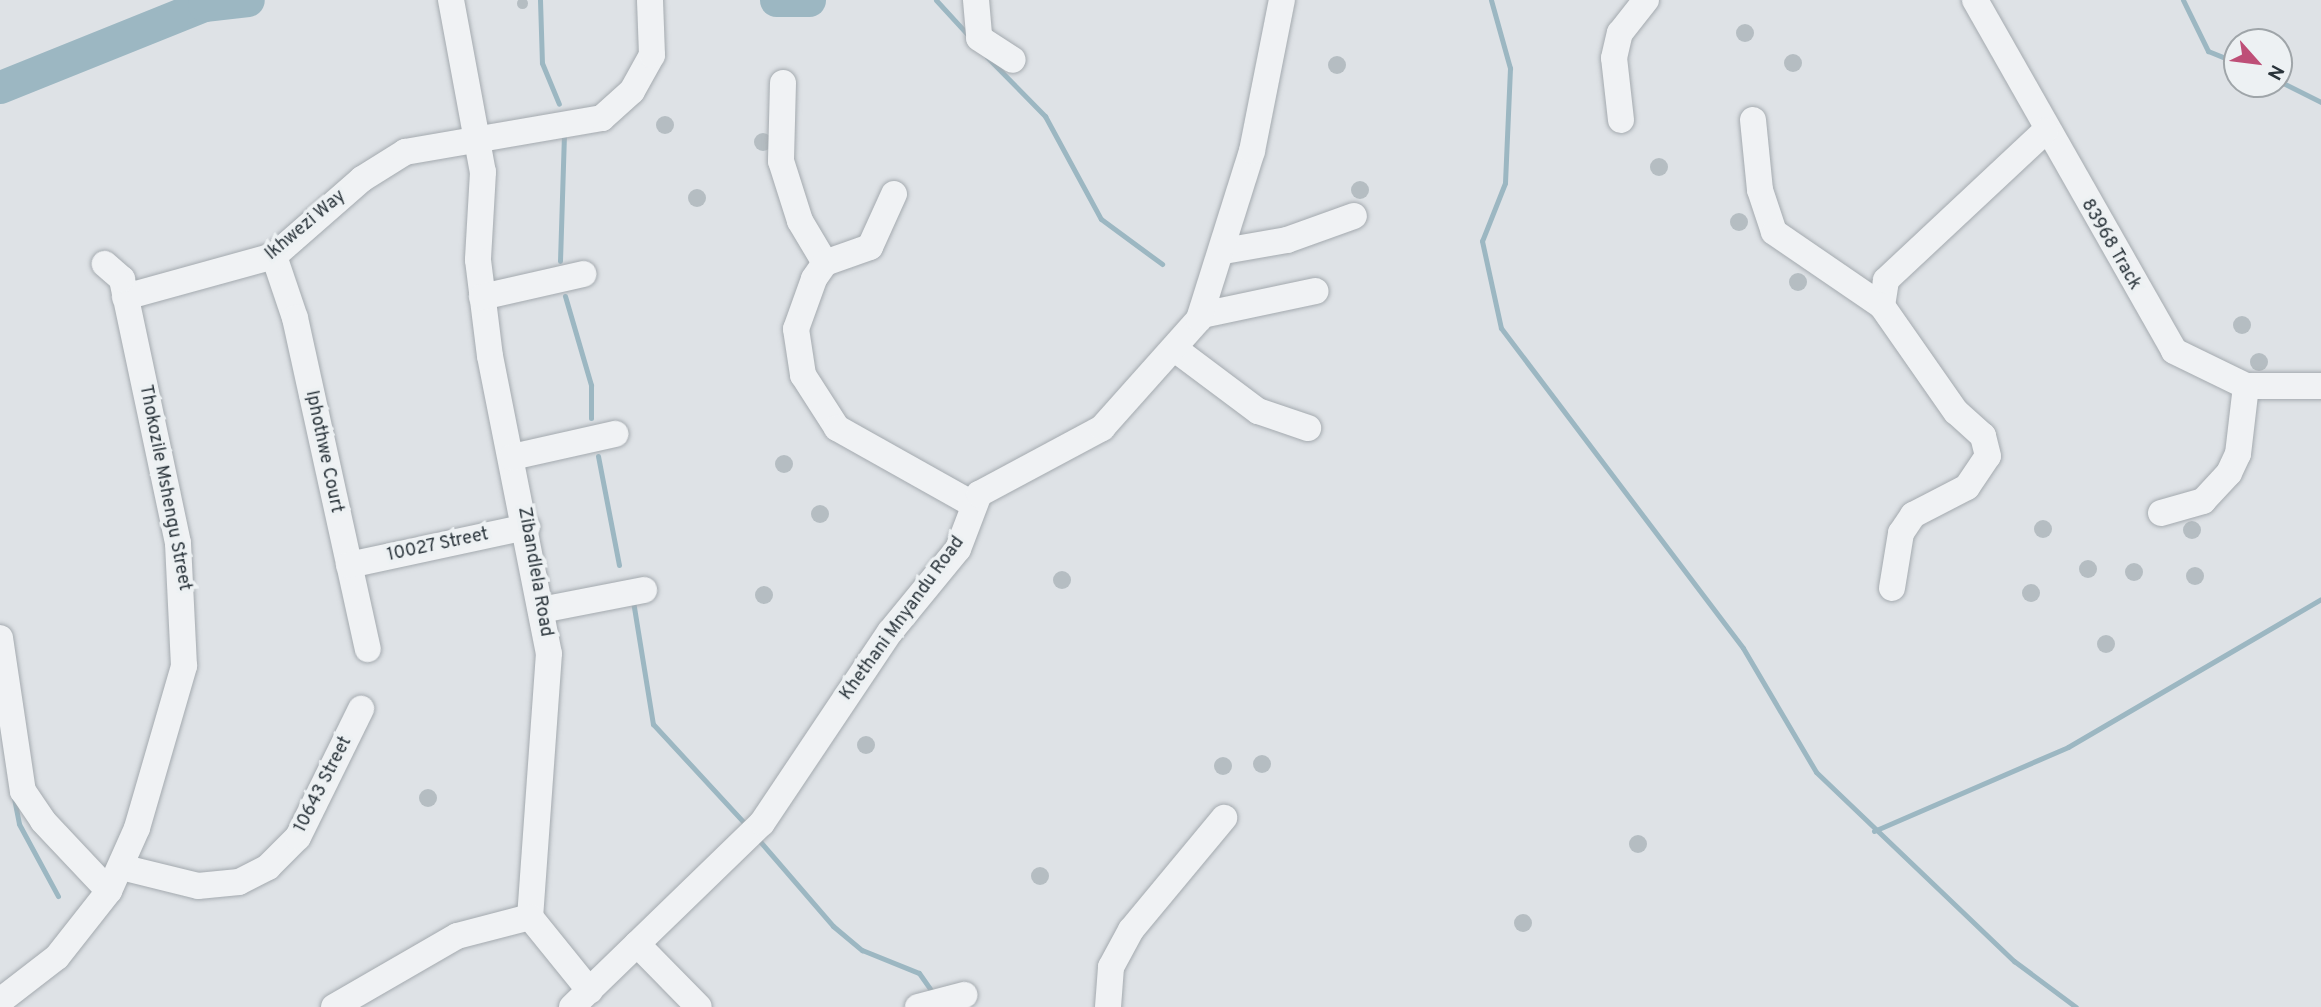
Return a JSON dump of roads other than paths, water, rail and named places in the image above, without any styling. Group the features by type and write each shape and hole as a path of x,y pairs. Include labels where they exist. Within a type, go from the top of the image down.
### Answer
{"street":[{"name":"Zibandlela Road","path":"451,0 477,135 482,296 541,610 549,711 530,917"},
{"path":"477,135 602,118 614,111 652,55 650,0"},
{"path":"976,0 979,38 1013,60"},
{"name":"Khethani Mnyandu Road","path":"581,999 762,823 890,632 957,549 974,505 990,485 1102,428 1175,349 1202,315 1224,251 1282,0"},
{"path":"1621,120 1614,58 1619,33 1647,0"},
{"name":"83968 Track","path":"1975,0 2045,131 2174,351 2246,386 2321,386"},
{"path":"783,83 781,161 795,208 825,263"},
{"path":"1753,120 1759,190 1774,232 1882,306 1956,412 1983,436 1989,456 1966,487 1913,515 1901,533 1892,588"},
{"path":"1882,306 1895,264 2045,131"},
{"name":"Ikhwezi Way","path":"125,297 274,257 388,160 477,135"},
{"path":"894,194 870,247 825,263 796,329 809,389 837,428 974,505"},
{"path":"1224,251 1278,243 1354,216"},
{"name":"Iphothwe Court","path":"274,257 295,318 368,649"},
{"name":"Thokozile Mshengu Street","path":"0,1002 57,957 115,879 173,709 187,632 178,543 121,274 105,264"},
{"path":"482,296 583,274"},
{"path":"1202,315 1316,291"},
{"path":"1175,349 1258,411 1308,428"},
{"path":"2161,513 2203,501 2228,473 2238,454 2246,386"},
{"path":"512,457 615,434"},
{"name":"10027 Street","path":"349,565 527,527"},
{"path":"541,610 644,590"},
{"path":"0,638 6,702 16,759 29,804 115,879"},
{"name":"10643 Street","path":"115,879 198,886 239,881 268,867 298,837 361,709"},
{"path":"1108,1007 1111,967 1131,930 1224,818"},
{"path":"334,1007 457,936 530,917 581,999"},
{"path":"637,944 699,1007"},
{"path":"918,1007 964,995"}],"waterway":[{"path":"0,87 204,5 248,0"},
{"path":"540,0 542,63 559,104"},
{"path":"776,0 809,0"},
{"path":"936,0 969,36"},
{"path":"1491,0 1510,68 1505,183 1482,241 1501,328 1743,648 1816,772 2014,961 2076,1007"},
{"path":"2183,0 2208,51 2223,57"},
{"path":"987,57 1045,116 1101,219 1162,264"},
{"path":"2293,88 2321,102"},
{"path":"560,261 564,132"},
{"path":"565,296 591,385 591,418"},
{"path":"598,456 619,565"},
{"path":"1874,831 2068,747 2321,599"},
{"path":"633,601 653,724 747,826"},
{"path":"14,798 19,824 58,896"},
{"path":"758,839 833,926 862,950 919,973 935,996"}]}
